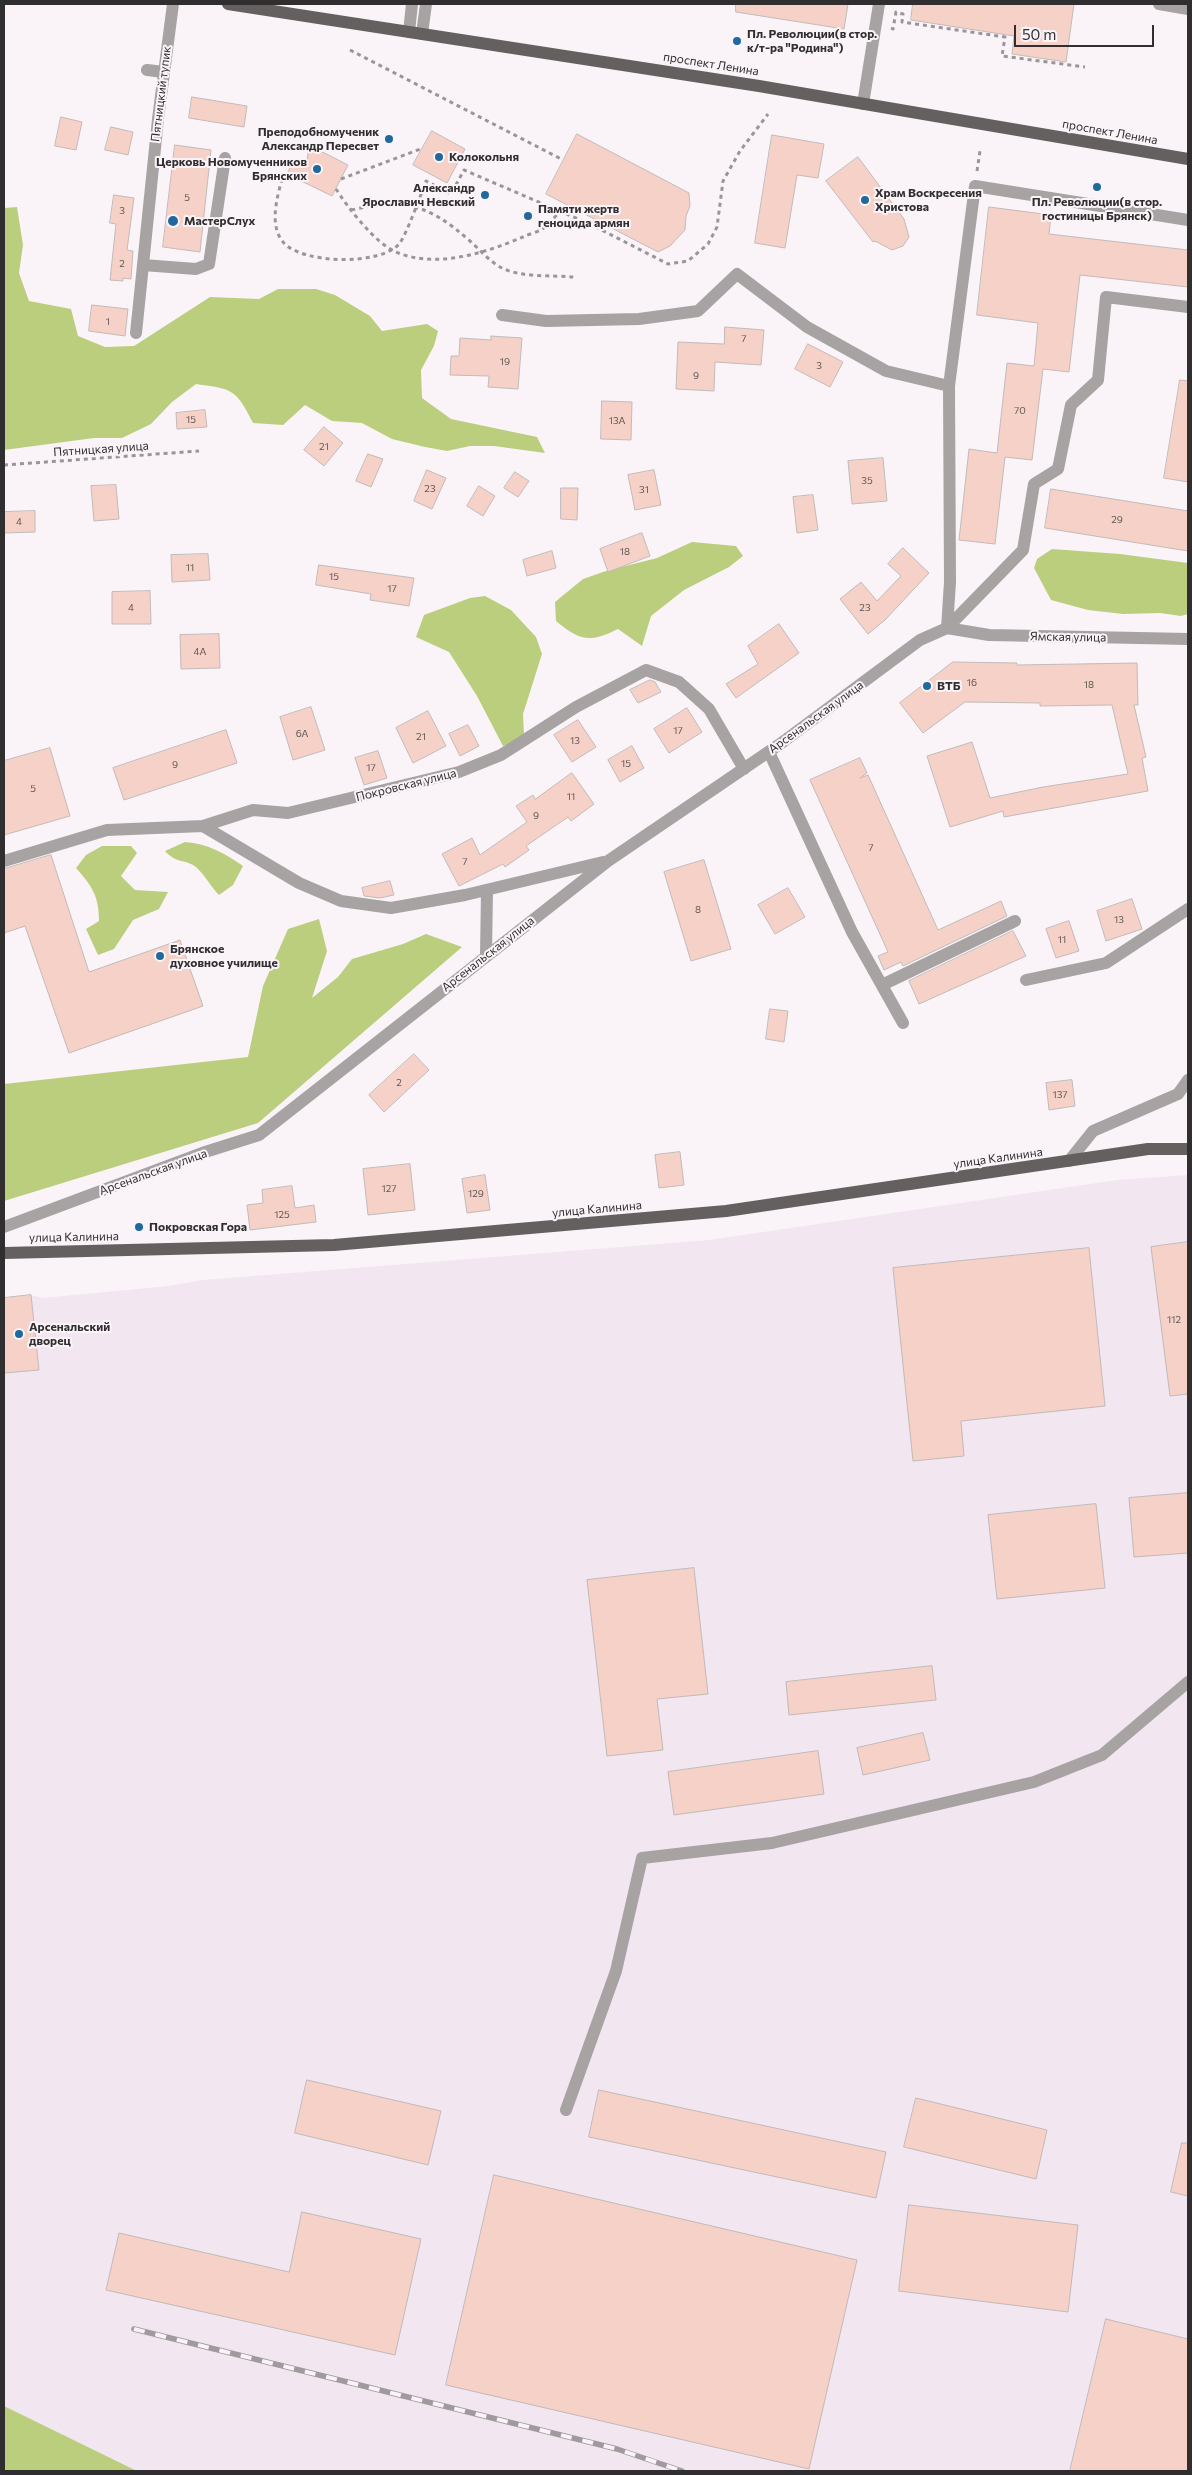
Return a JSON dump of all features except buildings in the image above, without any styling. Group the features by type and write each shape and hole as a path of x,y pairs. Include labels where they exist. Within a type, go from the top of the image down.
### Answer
{"main road":[{"name":"проспект Ленина","path":"228,4 759,86 1188,159"},
{"name":"улица Калинина","path":"4,1253 334,1245 716,1212 1148,1149 1188,1149"}],"street":[{"name":"Пятницкий тупик","path":"136,333 142,265 173,4"},
{"path":"409,32 412,4"},
{"path":"422,34 426,4"},
{"path":"864,104 879,4"},
{"path":"1160,4 1188,9"},
{"path":"147,70 164,72"},
{"path":"142,265 196,269 209,264 225,158"},
{"path":"948,628 950,582 948,386 975,186 1188,220"},
{"path":"502,315 546,321 564,321 638,319 698,311 737,274 807,327 886,371 948,386"},
{"path":"948,628 1023,550 1034,484 1058,469 1071,405 1098,380 1106,297 1188,307"},
{"name":"Ямская улица","path":"948,628 989,635 1188,639"},
{"name":"Арсенальская улица","path":"4,1227 202,1153 259,1135 608,861 769,752 920,640 948,628"},
{"name":"Покровская улица","path":"4,861 107,830 203,826 254,810 288,814 459,772 501,755 576,708 646,670 679,682 709,710 744,768"},
{"path":"769,752 852,932 903,1023"},
{"path":"203,826 299,883 341,901 391,908 488,890 608,861"},
{"path":"486,955 488,890"},
{"path":"1026,980 1106,963 1188,909"},
{"path":"882,985 1015,921"},
{"path":"1069,1161 1093,1131 1178,1094 1188,1080"},
{"path":"566,2110 616,1971 642,1858 772,1843 1034,1782 1102,1756 1188,1682"}],"path":[{"path":"904,14 902,22 1005,37 1002,56 1085,68"},
{"path":"350,50 563,160"},
{"path":"282,179 276,200 275,218 278,232 283,242 292,250 320,257 352,260 374,258 391,249 399,244 426,181 451,194 464,170 560,211 668,264 688,260 708,244 717,227 723,181 740,151 768,114"},
{"path":"341,179 423,148"},
{"path":"975,186 980,151"},
{"path":"336,189 350,210 370,232 391,249 424,260 470,255 482,251 543,228 560,211"},
{"path":"350,210 378,204 407,204 453,226 502,268 524,273 574,277"},
{"name":"Пятницкая улица","path":"4,465 199,451"}],"shaded area":[{"path":"1188,1175 1188,2471 137,2471 4,2406 4,1298 31,1295 43,1298 168,1286 203,1280 709,1240 1117,1180"}],"green space":[{"path":"17,207 23,245 19,273 29,301 71,309 78,336 105,347 134,346 210,297 259,299 278,289 316,289 335,295 370,316 382,331 427,324 438,331 434,346 421,370 422,398 451,419 537,437 545,453 494,446 470,446 447,451 425,447 392,439 362,423 332,421 305,405 283,425 253,423 242,403 232,393 218,387 196,384 172,402 151,424 122,438 94,438 4,450 4,208"},
{"path":"692,542 736,546 743,556 729,567 684,590 651,616 642,646 618,629 600,636 586,638 572,633 556,621 555,602 583,579 657,558"},
{"path":"1052,549 1120,554 1188,563 1188,614 1181,616 1160,613 1123,614 1088,610 1051,600 1034,568 1037,559"},
{"path":"485,596 511,610 536,637 542,654 523,714 524,735 517,741 503,746 477,696 449,652 416,637 424,615 470,598"},
{"path":"185,842 216,850 243,866 233,885 219,895 196,867 173,858 165,851"},
{"path":"102,846 131,846 137,853 121,876 135,890 168,892 159,909 133,920 114,949 98,955 86,929 99,921 98,905 94,892 76,868 86,855"},
{"path":"319,919 327,951 312,998 338,977 352,959 403,944 426,934 462,947 258,1123 4,1201 4,1084 248,1057 263,986 288,929"},
{"path":"4,2406 137,2471 4,2471"}],"railway":[{"path":"134,2329 617,2449 682,2471"}],"place":[{"name":"Пл. Революции(в стор. к/т-ра \"Родина\")","path":"737,41"},
{"name":"Преподобномученик Александр Пересвет","path":"389,139"},
{"name":"Колокольня","path":"439,157"},
{"name":"Церковь Новомученников Брянских","path":"317,169"},
{"name":"Пл. Революции(в стор. гостиницы Брянск)","path":"1097,187"},
{"name":"Александр Ярославич Невский","path":"485,195"},
{"name":"Храм Воскресения Христова","path":"865,200"},
{"name":"Памяти жертв геноцида армян","path":"528,216"},
{"name":"МастерСлух","path":"173,221"},
{"name":"ВТБ","path":"927,686"},
{"name":"Брянское духовное училище","path":"160,956"},
{"name":"Покровская Гора","path":"139,1227"},
{"name":"Арсенальский дворец","path":"19,1334"}]}
